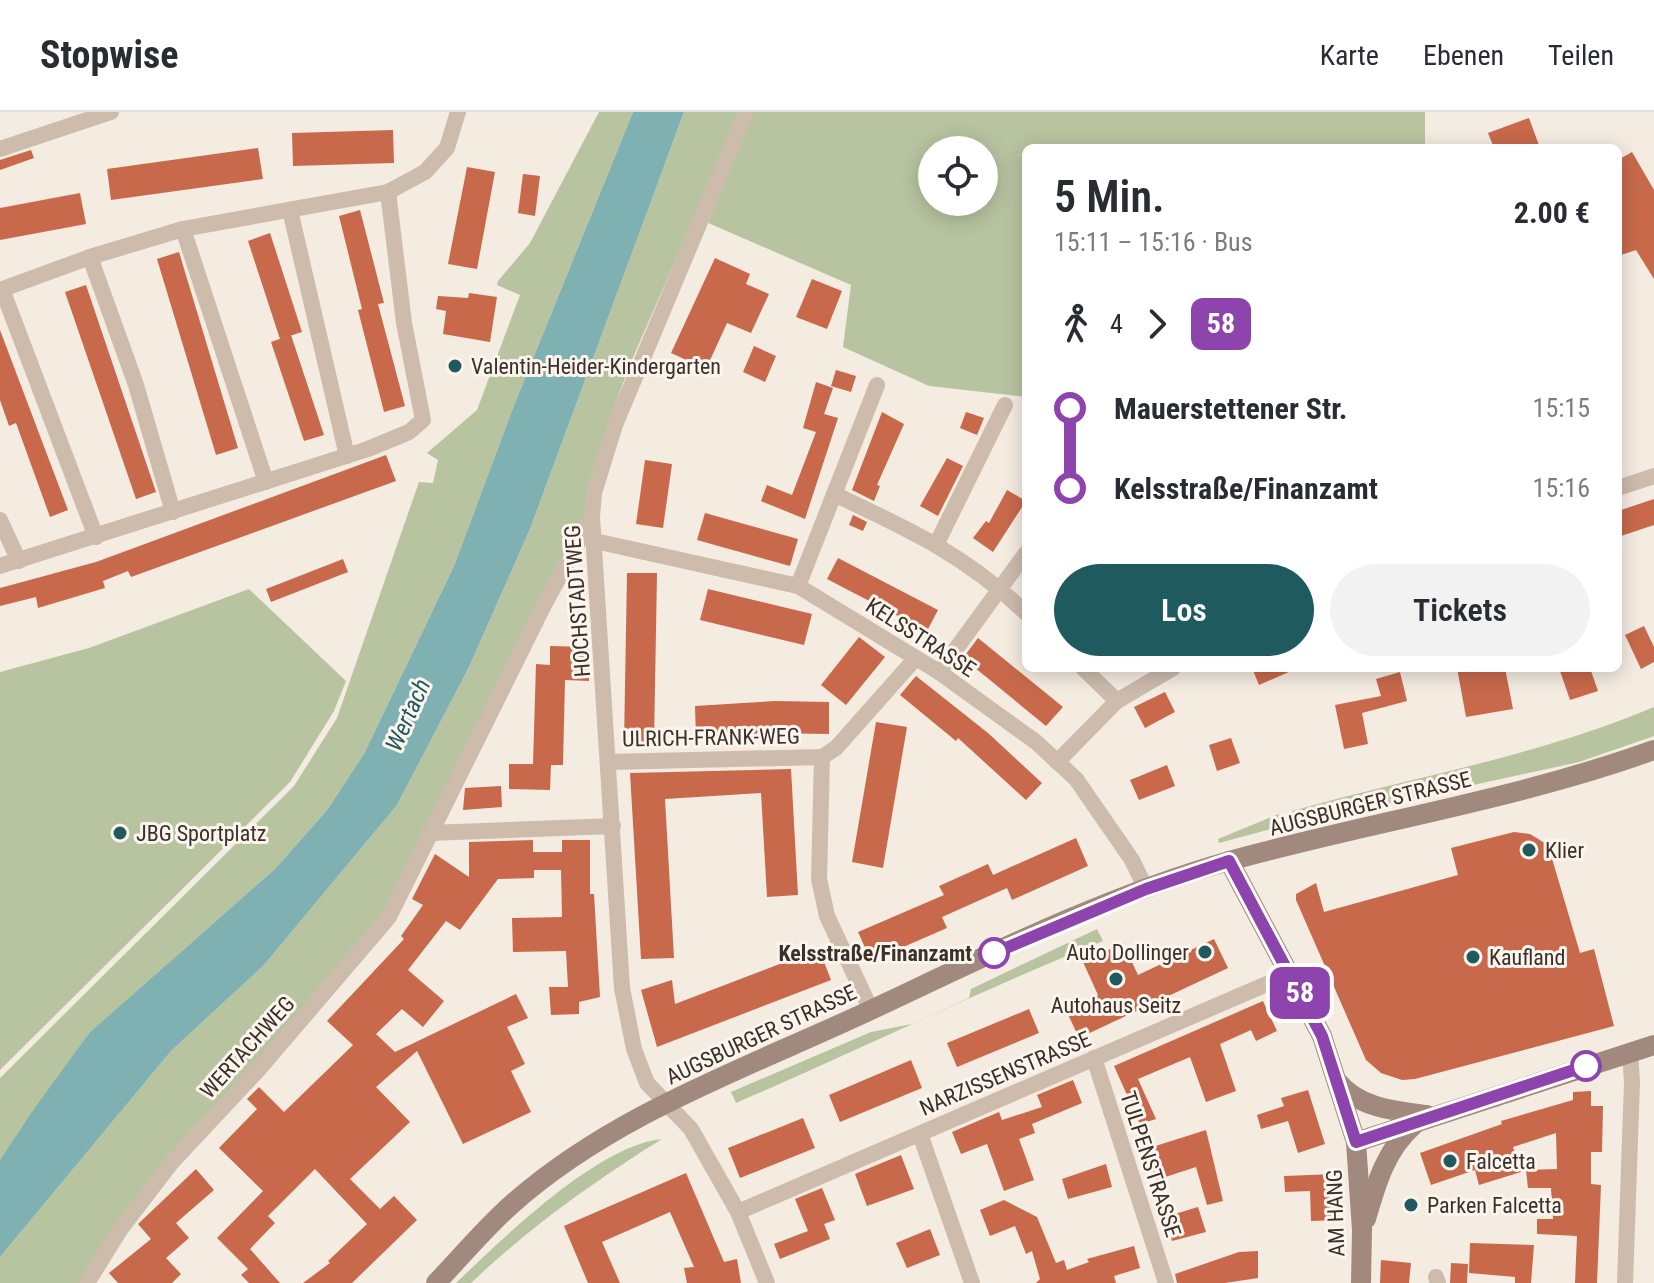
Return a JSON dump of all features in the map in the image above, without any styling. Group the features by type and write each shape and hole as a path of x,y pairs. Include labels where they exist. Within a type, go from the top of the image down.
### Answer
{"main road":[{"name":"AUGSBURGER STRASSE","path":"436,1283 510,1205 586,1149 667,1104 955,970 1146,889 1229,861 1582,776 1654,750"},
{"name":"AM HANG","path":"1229,861 1322,1036 1356,1142 1362,1230 1361,1283"},
{"path":"1356,1142 1654,1045"},
{"path":"1335,1077 1346,1092 1362,1101 1424,1119"},
{"path":"1362,1230 1377,1181 1397,1139 1424,1119"}],"street":[{"path":"0,149 111,112"},
{"path":"96,537 1,290 90,257 183,229 388,192 425,172 447,148 458,112"},
{"name":"HOCHSTADTWEG","path":"746,112 615,425 594,493 592,517 622,988 634,1049 647,1083 691,1129 738,1212 767,1283"},
{"path":"0,566 347,456 409,432 423,420 395,258 388,192"},
{"path":"290,210 347,456"},
{"path":"183,229 266,482"},
{"path":"90,257 136,385 173,512"},
{"path":"798,586 877,385"},
{"path":"937,543 1005,405"},
{"path":"1622,487 1654,476"},
{"path":"834,494 937,543 1002,590 1022,609"},
{"name":"WERTACHWEG","path":"87,1283 120,1230 172,1162 259,1069 389,917 428,833 592,517"},
{"path":"0,520 19,561"},
{"name":"KELSSTRASSE","path":"595,541 798,586 939,672 1036,742 1076,779 1132,860 1146,889"},
{"path":"939,672 1022,559"},
{"name":"ULRICH-FRANK-WEG","path":"609,762 822,757 836,748 915,659"},
{"path":"1087,672 1117,701"},
{"path":"1057,762 1117,701 1166,672"},
{"path":"822,757 819,879 827,916 871,1010"},
{"path":"428,833 613,826"},
{"name":"NARZISSENSTRASSE","path":"738,1212 1290,974"},
{"path":"1625,1283 1632,1082 1630,1052"},
{"name":"TULPENSTRASSE","path":"1094,1058 1166,1283"},
{"path":"920,1134 972,1283"}],"green space":[{"path":"599,112 633,112 513,408 454,566 365,752 328,809 275,869 90,1032 0,1160 0,1078 294,786 337,718 419,482 433,483 438,460 427,453 477,410 520,295 497,285 498,281 530,243"},
{"path":"684,112 740,112 631,362 607,426 589,517 386,915 82,1283 0,1283 0,1257 171,1051 264,965 397,805 469,667 530,529"},
{"path":"750,112 1425,112 1425,144 1022,144 1022,397 929,386 843,347 851,285 706,222"},
{"name":"JBG Sportplatz","path":"249,589 346,681 334,711 290,782 0,1070 0,672 89,648"},
{"path":"1654,707 1654,736 1579,762 1295,824 1292,811 1566,739"},
{"path":"1279,814 1282,826 1219,843 1218,839"},
{"path":"1097,929 1103,941 736,1103 731,1092 871,1032 912,1024 969,998 971,989"},
{"path":"662,1139 563,1206 471,1283 456,1283 525,1219 581,1175 637,1145"}],"water":[{"name":"Wertach","path":"633,112 684,112 530,529 469,667 397,805 264,965 171,1051 0,1257 0,1160 34,1109 90,1032 275,869 328,809 365,752 454,566 513,408"}],"building":[{"path":"1529,118 1539,144 1492,144 1488,133"},
{"path":"393,130 394,163 293,166 292,133"},
{"path":"258,148 263,179 111,200 107,169"},
{"path":"31,150 34,158 0,170 0,160"},
{"path":"1632,152 1654,190 1654,279 1636,250 1622,255 1622,158"},
{"path":"467,167 495,172 477,269 448,264"},
{"path":"523,174 540,176 535,216 518,213"},
{"path":"80,193 86,224 0,240 0,208"},
{"path":"360,210 384,303 378,304 405,406 384,412 358,310 362,309 339,216"},
{"path":"270,233 302,332 280,339 248,241"},
{"path":"179,252 238,448 216,455 157,259"},
{"path":"715,258 750,274 746,284 769,294 751,333 727,323 706,369 671,353"},
{"path":"812,279 842,291 827,329 796,317"},
{"path":"86,285 156,492 136,499 65,292"},
{"path":"469,293 497,297 490,342 443,334 446,311 436,309 438,296 468,298"},
{"path":"0,330 68,510 50,517 16,423 9,426 0,400"},
{"path":"291,335 324,435 304,441 271,342"},
{"path":"754,346 776,356 765,382 743,372"},
{"path":"836,370 856,376 851,392 831,386"},
{"path":"816,382 833,388 824,414 838,418 805,519 761,501 767,485 792,495 816,432 803,428"},
{"path":"882,412 904,424 877,485 880,486 874,501 852,490"},
{"path":"966,412 984,418 977,435 960,428"},
{"path":"386,455 396,481 131,577 128,571 103,581 105,588 38,608 36,597 0,606 0,588 96,562"},
{"path":"947,458 963,466 938,516 920,506"},
{"path":"645,460 672,464 663,528 636,524"},
{"path":"1007,490 1022,499 1022,507 993,552 973,538 986,521 989,523"},
{"path":"1654,499 1654,525 1622,536 1622,510"},
{"path":"705,513 798,539 790,566 697,540"},
{"path":"853,515 867,522 863,531 849,525"},
{"path":"838,558 938,610 927,631 827,579"},
{"path":"343,559 348,572 271,602 266,589"},
{"path":"627,573 657,573 654,743 624,743"},
{"path":"708,589 812,614 804,645 700,620"},
{"path":"1644,626 1654,647 1654,662 1641,669 1625,635"},
{"path":"859,637 885,657 846,705 821,685"},
{"path":"978,638 1063,707 1046,726 963,658"},
{"path":"550,646 589,647 589,681 565,680 563,765 551,765 550,790 509,789 509,764 533,764 536,664 550,665"},
{"path":"1254,672 1289,672 1259,685"},
{"path":"1400,672 1407,701 1362,713 1368,744 1344,749 1335,705 1381,696 1376,679"},
{"path":"1458,672 1506,672 1513,709 1466,717"},
{"path":"1560,672 1591,672 1598,691 1570,700"},
{"path":"916,676 988,733 1042,783 1026,800 958,738 956,741 900,695"},
{"path":"1165,692 1175,712 1145,728 1134,707"},
{"path":"775,701 829,702 829,734 757,733 757,737 696,739 695,706"},
{"path":"876,722 907,727 883,868 852,862"},
{"path":"1231,738 1240,763 1217,771 1209,745"},
{"path":"1167,765 1175,786 1139,800 1130,780"},
{"path":"791,769 798,895 767,897 761,793 665,799 674,958 641,959 630,773"},
{"path":"501,786 502,807 463,810 465,788"},
{"path":"1514,832 1530,834 1548,845 1580,953 1594,949 1614,1026 1415,1079 1402,1080 1381,1073 1366,1060 1296,894 1316,883 1324,912 1458,875 1451,848"},
{"path":"1076,838 1088,866 1012,900 1007,888 942,917 947,928 871,961 858,932 944,895 939,886 988,864 993,875"},
{"path":"533,840 533,852 562,852 562,840 590,840 590,894 594,894 600,997 579,1002 579,1014 551,1015 549,987 568,987 566,951 513,952 512,918 562,917 561,870 534,870 534,878 498,879 460,930 446,921 408,970 444,1001 423,1027 402,1009 376,1034 395,1052 516,994 528,1018 507,1027 525,1064 511,1071 531,1112 463,1144 417,1051 376,1087 410,1122 350,1179 380,1209 394,1196 417,1220 352,1283 303,1283 330,1263 328,1261 367,1224 315,1169 268,1216 275,1223 250,1249 280,1283 249,1283 241,1275 248,1269 217,1238 263,1191 219,1148 257,1109 247,1099 259,1087 284,1112 353,1045 327,1021 404,939 401,936 423,905 412,899 435,854 469,877 469,842"},
{"path":"1214,939 1228,968 1079,1038 1066,1010 1098,995 1083,962 1123,943 1138,975"},
{"path":"819,949 831,980 657,1047 641,990 672,980 675,1004"},
{"path":"1263,1001 1277,1031 1256,1041 1251,1030 1220,1044 1236,1091 1206,1102 1190,1057 1138,1079 1156,1119 1140,1124 1114,1066"},
{"path":"1029,1009 1039,1033 957,1067 947,1043"},
{"path":"911,1060 922,1088 840,1122 829,1095"},
{"path":"1073,1080 1082,1103 1032,1124 1035,1133 1019,1139 1034,1180 1004,1191 987,1144 961,1154 952,1132 999,1112 1002,1120 1042,1107 1037,1095"},
{"path":"1308,1090 1325,1144 1298,1153 1288,1121 1261,1129 1257,1115 1284,1106 1281,1098"},
{"path":"1591,1091 1591,1106 1603,1106 1602,1152 1591,1152 1591,1184 1601,1185 1597,1283 1575,1283 1577,1236 1537,1234 1537,1219 1553,1219 1551,1188 1528,1188 1526,1170 1557,1169 1556,1133 1513,1147 1521,1172 1479,1185 1475,1170 1431,1185 1420,1153 1502,1124 1501,1121 1573,1100 1573,1092"},
{"path":"803,1118 815,1148 740,1178 728,1148"},
{"path":"1206,1130 1223,1201 1207,1205 1196,1167 1156,1180 1146,1149"},
{"path":"901,1155 914,1189 867,1206 855,1174"},
{"path":"1106,1164 1112,1187 1068,1199 1062,1179"},
{"path":"196,1169 214,1190 176,1223 189,1238 166,1258 181,1274 172,1283 118,1283 109,1273 151,1239 138,1224"},
{"path":"686,1173 724,1262 737,1259 741,1283 687,1283 684,1268 694,1267 670,1212 602,1242 620,1283 588,1283 564,1226"},
{"path":"1335,1174 1337,1220 1311,1221 1310,1191 1285,1192 1284,1176"},
{"path":"822,1188 835,1220 824,1224 830,1239 780,1259 774,1244 808,1231 795,1199"},
{"path":"1004,1200 1037,1217 1056,1263 1064,1260 1067,1270 1089,1262 1087,1259 1134,1246 1140,1268 1114,1276 1116,1283 1036,1283 1040,1279 1032,1251 1026,1254 1015,1226 990,1236 980,1210"},
{"path":"1198,1207 1206,1232 1172,1241 1165,1217"},
{"path":"930,1229 940,1255 907,1268 896,1243"},
{"path":"1470,1243 1534,1245 1531,1283 1515,1283 1515,1277 1469,1273"},
{"path":"1258,1251 1258,1278 1225,1283 1177,1283 1175,1274 1239,1252"},
{"path":"1381,1260 1411,1263 1409,1283 1380,1283"},
{"path":"1451,1263 1468,1264 1467,1283 1450,1283"}],"bus line":[{"name":"58","path":"994,953 1146,889 1229,861 1322,1036 1356,1142 1586,1066"}],"place":[{"name":"Valentin-Heider-Kindergarten","path":"455,366"},
{"name":"JBG Sportplatz","path":"120,833"},
{"name":"Klier","path":"1529,850"},
{"name":"Auto Dollinger","path":"1205,952"},
{"name":"Kelsstraße/Finanzamt","path":"994,953"},
{"name":"Kaufland","path":"1473,957"},
{"name":"Autohaus Seitz","path":"1116,979"},
{"name":"Falcetta","path":"1450,1161"},
{"name":"Parken Falcetta","path":"1411,1205"}]}
